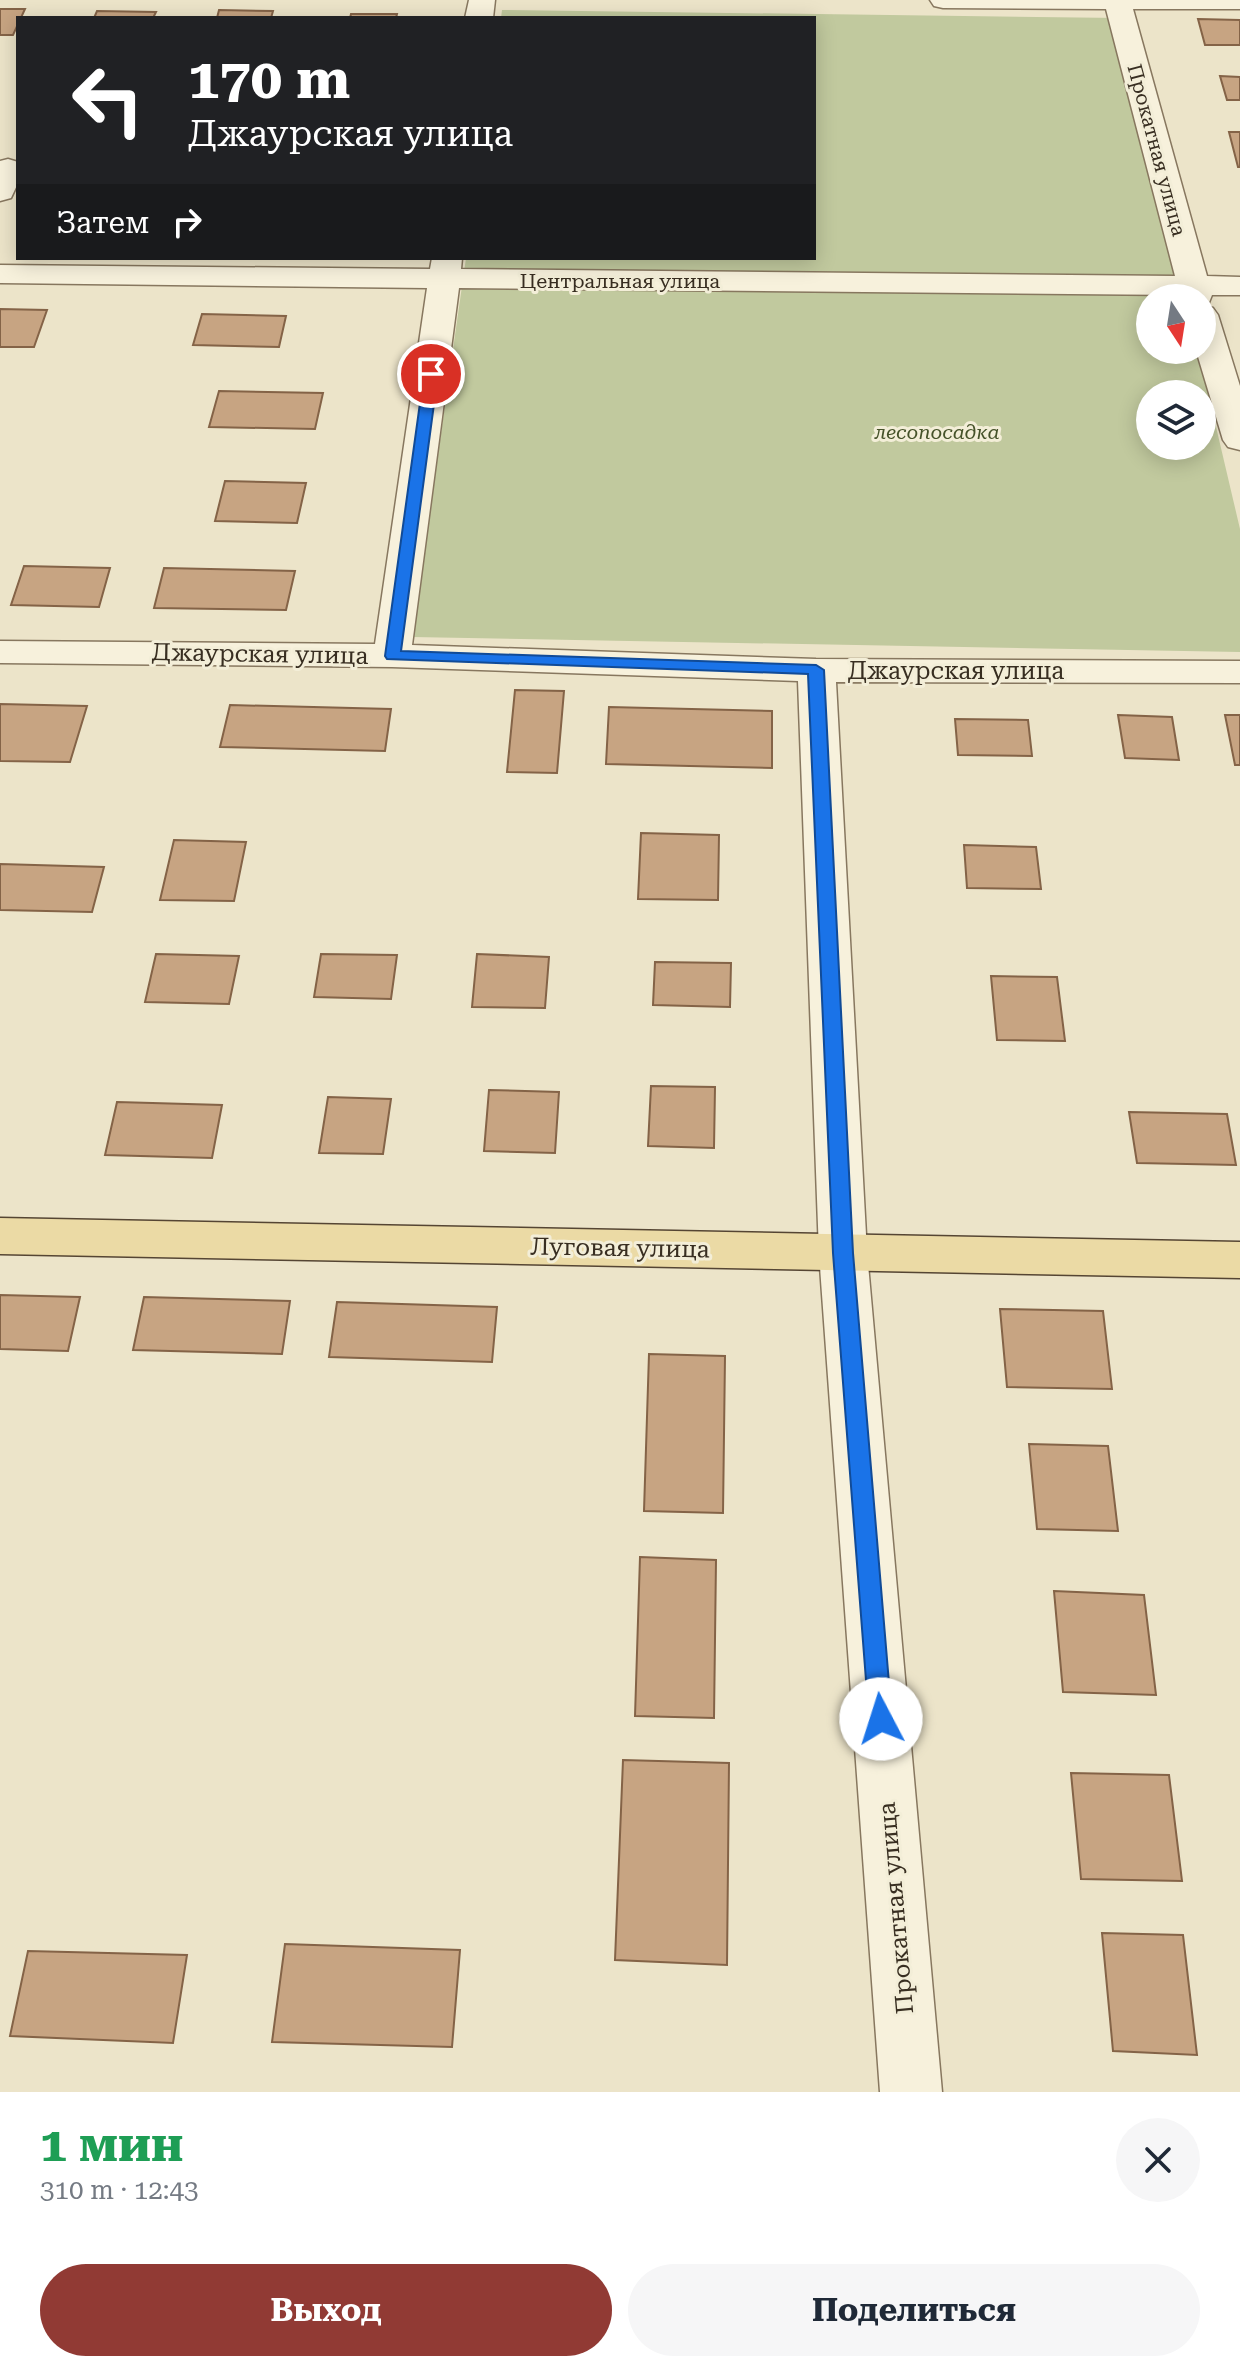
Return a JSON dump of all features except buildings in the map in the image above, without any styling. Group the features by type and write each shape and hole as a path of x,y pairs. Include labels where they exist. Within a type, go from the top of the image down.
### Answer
{"main road":[{"name":"Луговая улица","path":"0,1236 1240,1260"}],"street":[{"path":"943,0 1240,1"},
{"name":"Прокатная улица","path":"1117,1 1193,284"},
{"path":"392,656 446,269"},
{"name":"Центральная улица","path":"0,274 446,269 1136,297"},
{"name":"Центральная улица","path":"1216,293 1240,286"},
{"name":"Прокатная улица","path":"1216,361 1240,440"},
{"name":"Джаурская улица","path":"0,652 392,656 816,670 1240,672"},
{"name":"Прокатная улица","path":"816,670 843,1253 911,2092"}],"green space":[{"name":"лесопосадка","path":"502,10 1120,18 1183,284 1136,284 1136,364 1201,364 1205,380 1136,380 1136,460 1216,460 1216,427 1240,529 1240,652 412,637 466,260 816,260 816,16 501,16"}],"route":[{"path":"431,374 392,656 816,670 843,1253 881,1719"}]}
